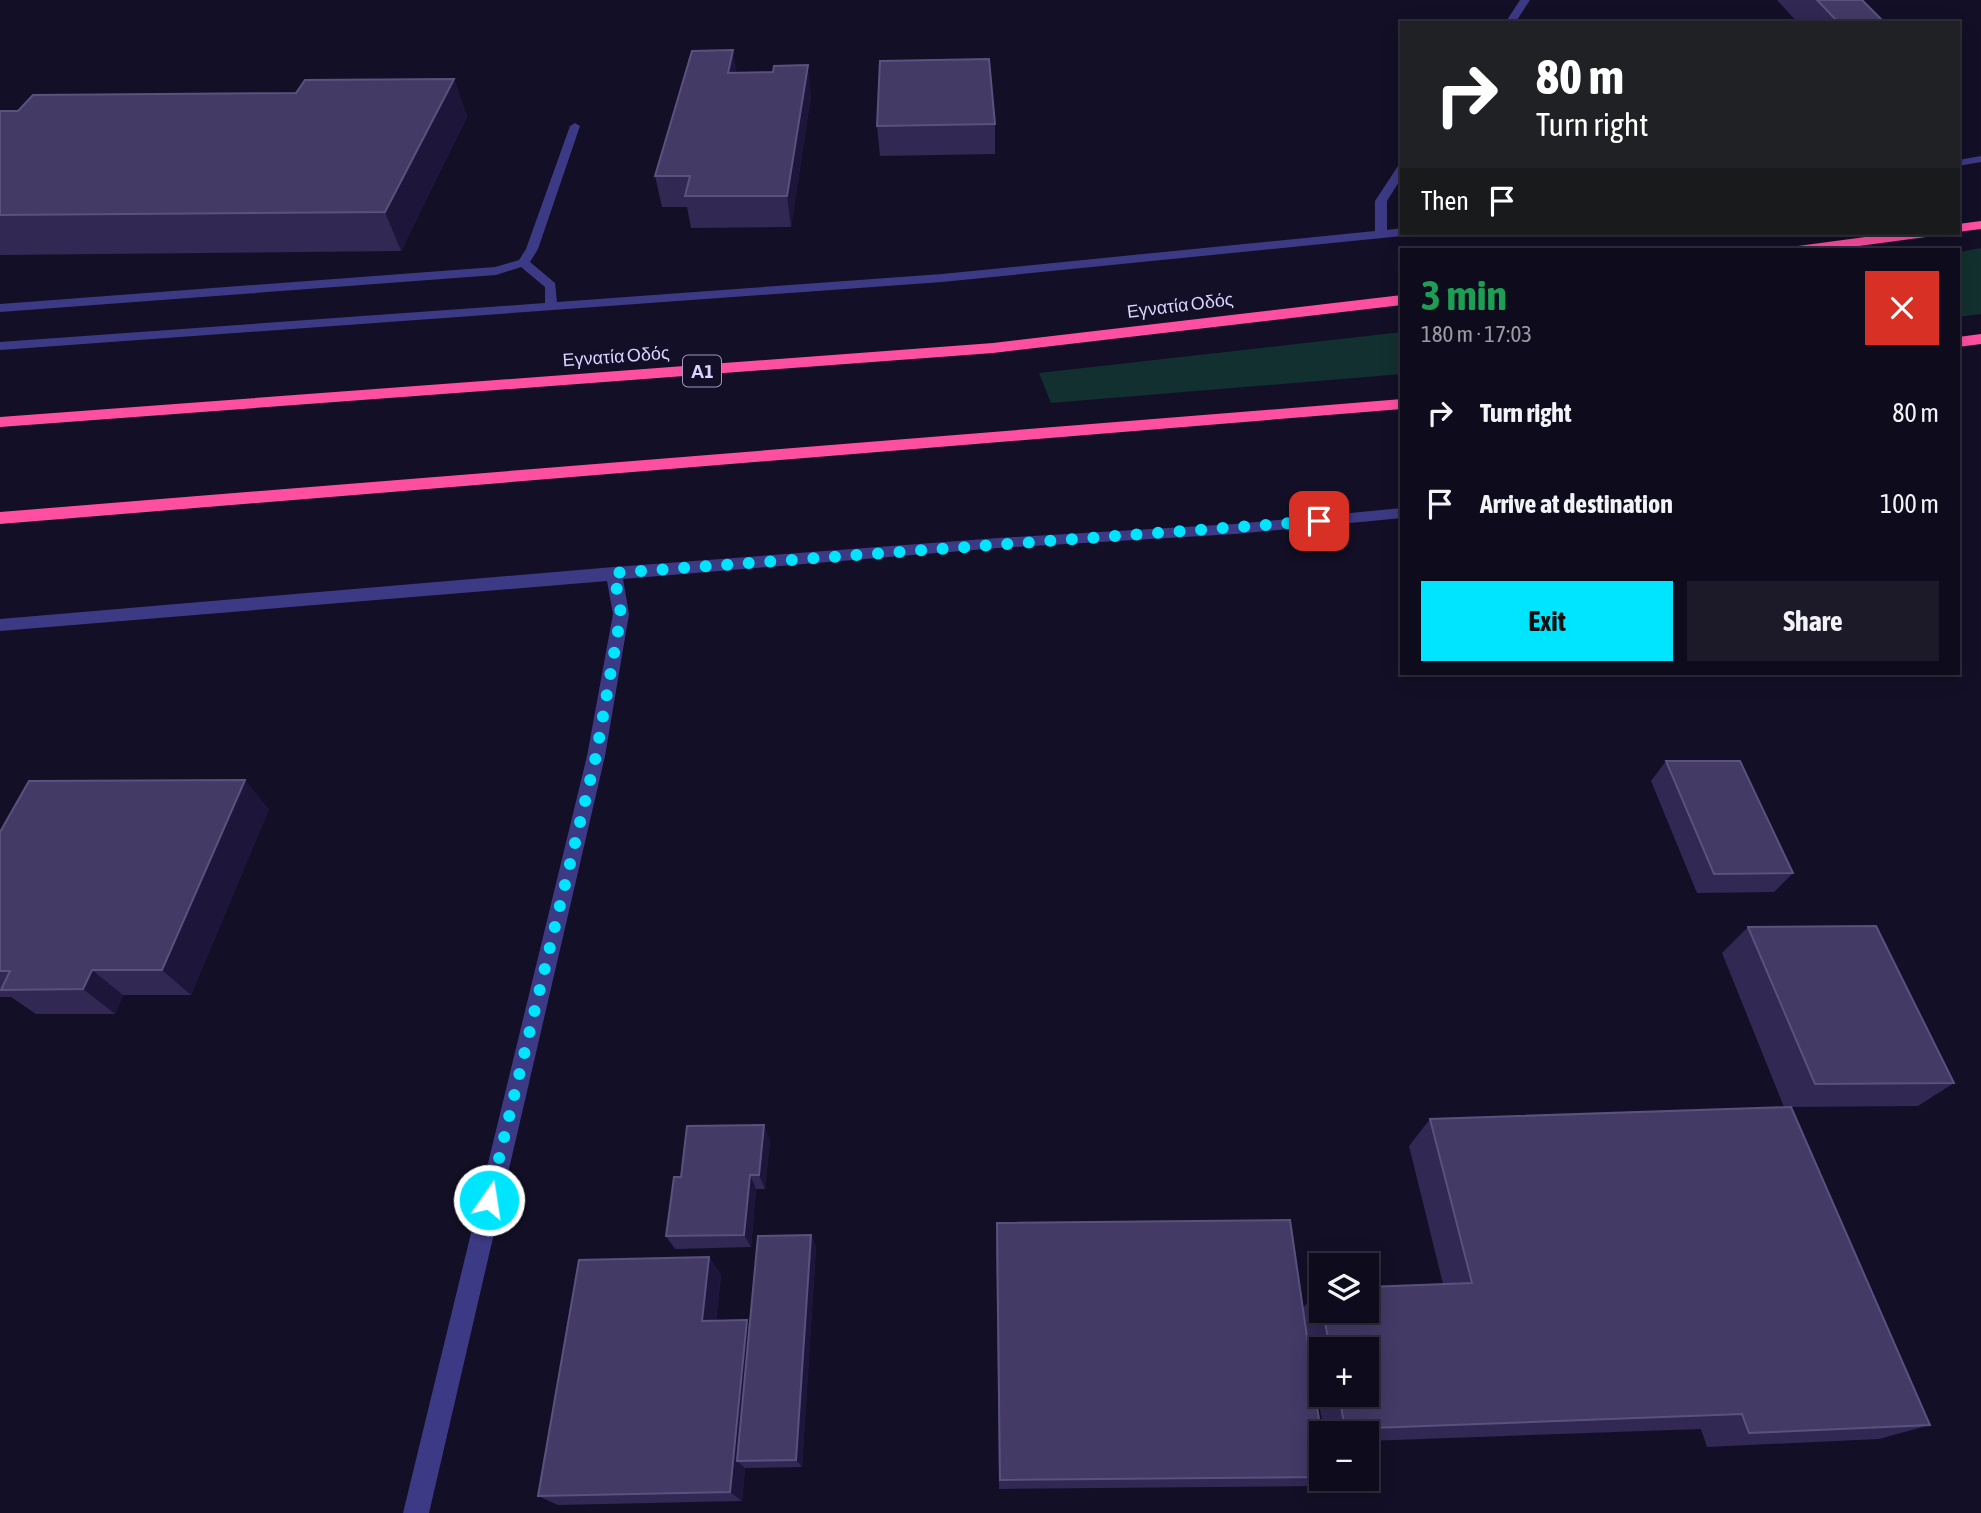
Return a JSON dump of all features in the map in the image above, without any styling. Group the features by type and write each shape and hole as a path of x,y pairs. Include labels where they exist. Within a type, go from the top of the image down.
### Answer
{"highway":[{"path":"1960,228 1981,225"},
{"path":"1813,248 1911,235"},
{"name":"Εγνατία Οδός","path":"0,422 993,348 1400,300"},
{"path":"1960,342 1981,339"},
{"path":"0,519 1400,404"}],"street":[{"path":"1511,21 1525,0"},
{"path":"0,308 496,271 523,263 532,249 575,126"},
{"path":"1960,163 1981,159"},
{"path":"1381,234 1381,201 1400,171"},
{"path":"0,346 942,278 1400,232"},
{"path":"523,263 551,286 551,306"},
{"path":"0,625 614,573 998,543 1236,529 1400,513"},
{"path":"416,1513 596,756 621,614 614,573"}],"green space":[{"path":"1981,248 1981,314 1960,317 1960,252"},
{"path":"1400,332 1400,374 1051,403 1039,373"}],"building":[{"path":"1817,0 1862,0 1883,21 1837,21"},
{"path":"733,50 728,73 773,72 774,66 808,65 787,196 685,196 690,176 655,176 692,51"},
{"path":"989,59 995,124 877,126 880,61"},
{"path":"454,79 385,212 0,215 0,111 18,111 33,95 296,93 305,80"},
{"path":"1666,761 1740,761 1793,873 1714,874"},
{"path":"245,780 162,970 92,970 83,989 1,990 10,971 0,971 0,832 29,781"},
{"path":"1876,926 1954,1083 1815,1084 1748,927"},
{"path":"1791,1107 1930,1425 1749,1433 1742,1414 1379,1428 1379,1421 1344,1421 1341,1407 1379,1407 1379,1337 1328,1337 1325,1323 1379,1323 1379,1287 1472,1283 1430,1119"},
{"path":"764,1125 759,1175 750,1175 744,1235 666,1236 674,1177 681,1177 687,1126"},
{"path":"1290,1220 1309,1351 1309,1407 1317,1407 1319,1421 1309,1421 1309,1477 1000,1480 997,1223"},
{"path":"811,1235 796,1460 737,1461 758,1236"},
{"path":"709,1257 702,1321 747,1320 730,1492 538,1496 579,1260"}],"route":[{"path":"489,1200 596,756 621,614 614,573 1319,521"}]}
